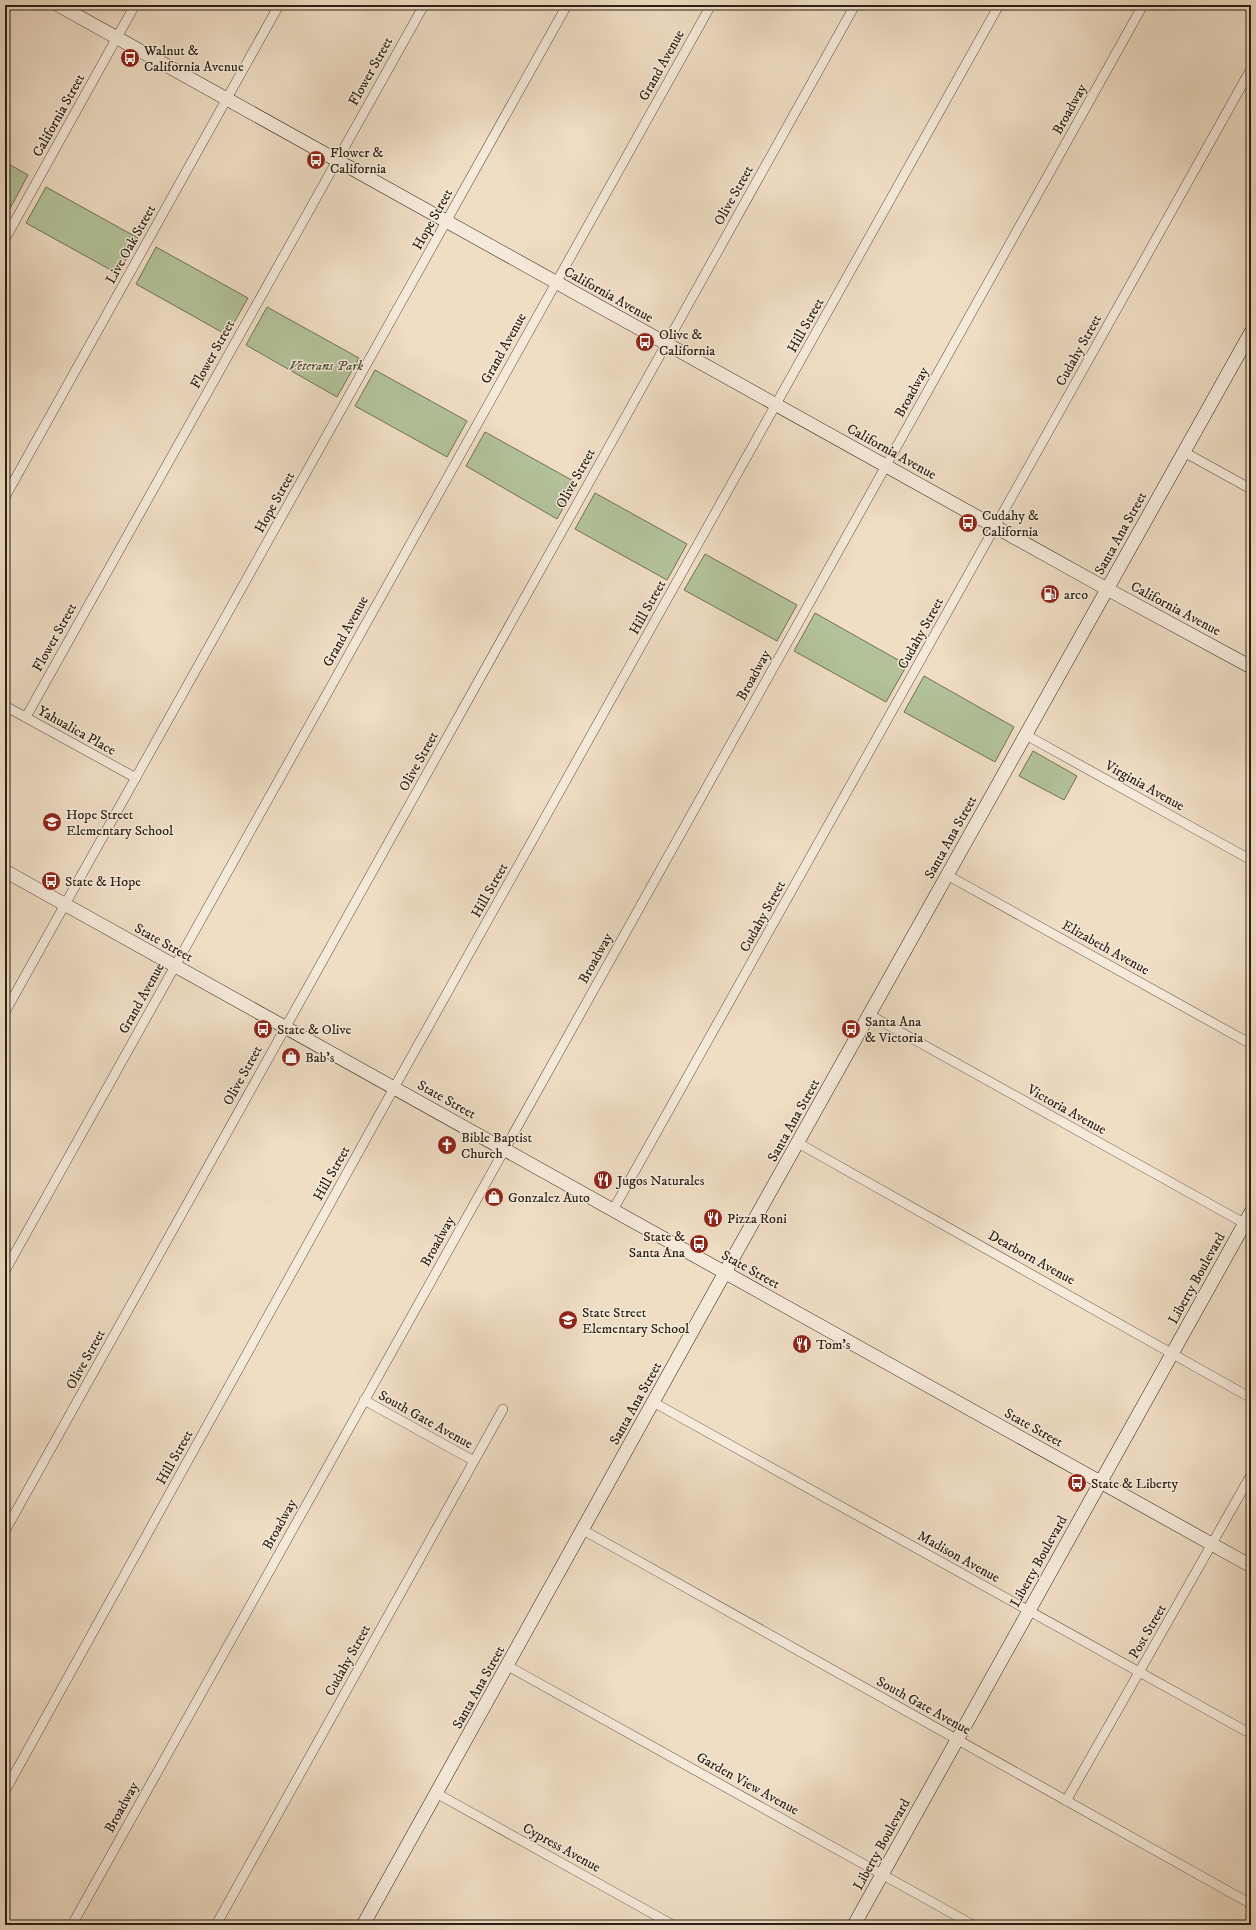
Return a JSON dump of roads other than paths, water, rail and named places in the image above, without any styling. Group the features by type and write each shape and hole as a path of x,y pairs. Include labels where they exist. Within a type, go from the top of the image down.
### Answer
{"street":[{"name":"California Avenue","path":"58,5 995,527 1251,667"},
{"name":"California Street","path":"5,239 135,5"},
{"name":"Live Oak Street","path":"5,497 280,5"},
{"name":"Flower Street","path":"26,717 424,5"},
{"name":"Hope Street","path":"5,1012 568,5"},
{"name":"Grand Avenue","path":"5,1271 711,5"},
{"name":"Olive Street","path":"5,1531 855,5"},
{"name":"Hill Street","path":"5,1790 394,1088 999,5"},
{"name":"Broadway","path":"72,1925 1143,5"},
{"name":"Cudahy Street","path":"614,1210 1251,69"},
{"name":"Santa Ana Street","path":"366,1924 436,1793 508,1666 653,1402 1251,332"},
{"path":"1184,452 1251,489"},
{"name":"Yahualica Place","path":"5,706 136,778"},
{"name":"Virginia Avenue","path":"1026,736 1251,860"},
{"name":"State Street","path":"5,871 1251,1566"},
{"name":"Elizabeth Avenue","path":"947,875 1251,1044"},
{"name":"Victoria Avenue","path":"870,1015 1249,1221"},
{"name":"Dearborn Avenue","path":"798,1143 1172,1352 1251,1398"},
{"name":"Liberty Boulevard","path":"854,1925 1172,1352 1249,1221"},
{"name":"South Gate Avenue","path":"364,1400 474,1461"},
{"name":"Madison Avenue","path":"653,1402 1251,1734"},
{"name":"Cudahy Street","path":"216,1925 503,1410"},
{"name":"Post Street","path":"1066,1801 1213,1545 1251,1475"},
{"name":"South Gate Avenue","path":"583,1530 1251,1904"},
{"name":"Garden View Avenue","path":"508,1666 973,1925"},
{"name":"Cypress Avenue","path":"436,1793 673,1925"}],"place":[{"name":"Walnut & California Avenue","path":"130,58"},
{"name":"Flower & California","path":"316,160"},
{"name":"Olive & California","path":"645,342"},
{"name":"Cudahy & California","path":"968,523"},
{"name":"arco","path":"1050,594"},
{"name":"Hope Street Elementary School","path":"52,822"},
{"name":"State & Hope","path":"51,881"},
{"name":"State & Olive","path":"263,1029"},
{"name":"Santa Ana & Victoria","path":"851,1029"},
{"name":"Bab's","path":"291,1057"},
{"name":"Bible Baptist Church","path":"447,1145"},
{"name":"Jugos Naturales","path":"603,1180"},
{"name":"Gonzalez Auto","path":"494,1197"},
{"name":"Pizza Roni","path":"713,1218"},
{"name":"State & Santa Ana","path":"699,1244"},
{"name":"State Street Elementary School","path":"568,1320"},
{"name":"Tom's","path":"802,1344"},
{"name":"State & Liberty","path":"1077,1483"}],"park label":[{"name":"Veterans Park","path":"326,365"}]}
